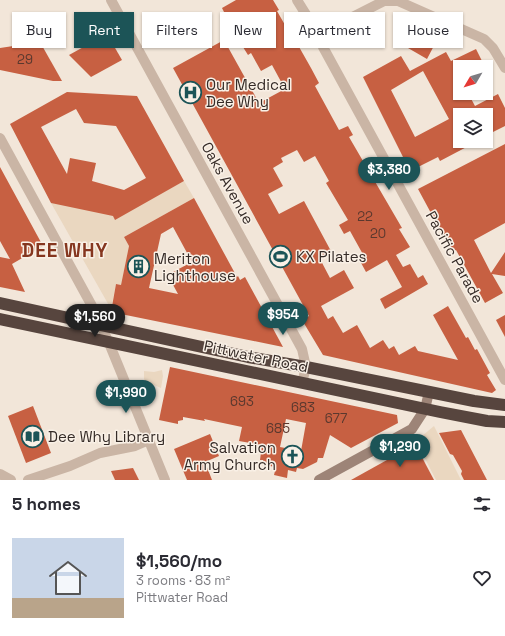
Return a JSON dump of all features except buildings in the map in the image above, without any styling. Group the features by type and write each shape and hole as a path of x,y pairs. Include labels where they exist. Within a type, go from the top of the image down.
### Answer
{"highway":[{"name":"Pittwater Road","path":"0,303 248,357 306,366 474,401 505,405"},
{"name":"Pittwater Road","path":"0,319 474,419 505,422"}],"main road":[{"path":"319,480 412,429 425,409 429,392"}],"street":[{"name":"Oaks Avenue","path":"111,0 302,349 306,366 302,383"},
{"path":"297,0 304,12"},
{"path":"362,12 384,1 398,1 484,39 493,48 505,68"},
{"name":"Pacific Parade","path":"324,48 505,380"},
{"path":"0,138 100,324 165,480"},
{"path":"28,480 70,466 100,453 136,446 149,440"},
{"path":"0,474 11,480"}],"shaded area":[{"path":"184,181 194,198 124,237 129,246 121,285 116,284 111,309 51,203 140,205"},
{"path":"162,370 163,376 161,388 154,385 151,388 149,387 144,379 144,371 154,372"},
{"path":"434,426 461,480 436,480 416,441"}],"place":[{"name":"Our Medical Dee Why","path":"191,93"},
{"name":"KX Pilates","path":"280,256"},
{"name":"Meriton Lighthouse","path":"139,267"},
{"name":"Dee Why Library","path":"32,436"},
{"name":"Salvation Army Church","path":"292,456"}],"district":[{"name":"DEE WHY","path":"65,250"}]}
